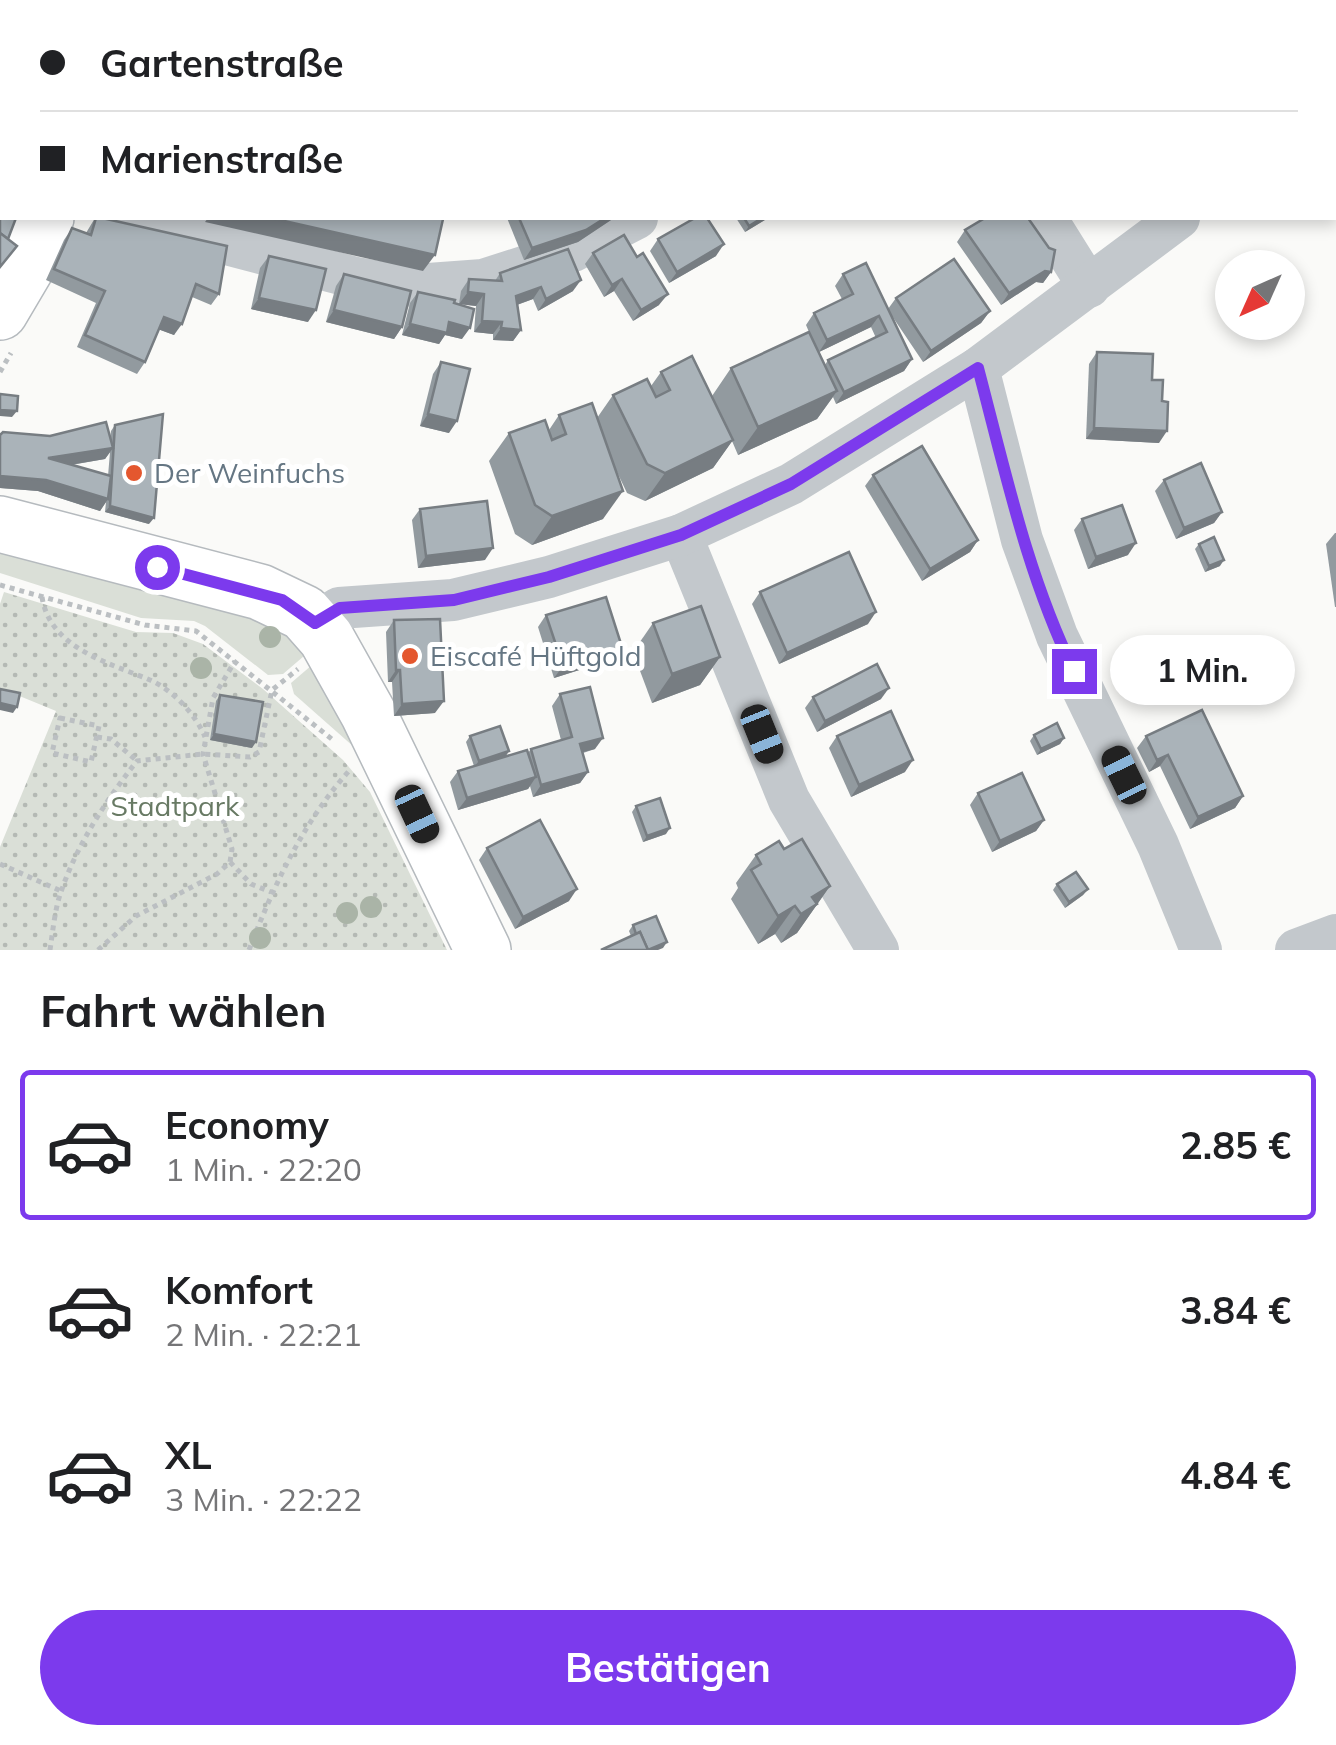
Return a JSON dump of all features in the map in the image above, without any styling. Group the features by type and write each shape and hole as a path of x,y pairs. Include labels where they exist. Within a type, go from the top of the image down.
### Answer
{"main road":[{"path":"0,312 26,268 45,220"},
{"path":"0,524 260,592 294,606 315,623 376,730 483,950"}],"street":[{"path":"135,220 338,274 401,286 484,280 574,251 634,220"},
{"path":"1047,220 1088,287"},
{"path":"315,623 340,608 454,600 549,577 681,535 791,484 978,368 1175,220"},
{"path":"978,368 1022,540 1056,636 1158,844 1201,950"},
{"path":"681,535 789,800 878,950"},
{"path":"1296,950 1336,935"}],"path":[{"path":"0,585 144,625 196,631 344,749"},
{"path":"42,596 48,619 67,639 117,670 154,682 198,722 206,740"},
{"path":"98,950 136,916 217,874 230,862 232,849 203,754 213,698 236,660"},
{"path":"97,737 110,739 136,761 203,754 250,757 258,752 272,690"},
{"path":"60,718 99,726 97,737 91,762 52,753 60,718"},
{"path":"52,949 60,891 104,806 136,761"},
{"path":"250,950 271,892 329,794 346,774"},
{"path":"230,862 251,884 271,892"},
{"path":"0,864 60,891"}],"green space":[{"path":"0,549 250,610 307,647 304,656 283,674 268,675 194,621 141,618 0,573"},
{"name":"Stadtpark","path":"4,592 136,632 173,633 203,644 263,689 343,760 370,792 447,950 0,950 0,847 56,711 0,688 0,604"},
{"path":"321,664 354,747 294,694 291,683 312,665"}],"building":[{"path":"0,220 15,220 8,239 0,233"},
{"path":"95,220 111,220 227,246 219,294 196,284 182,324 164,317 145,362 85,335 105,291 54,269 72,228 91,235"},
{"path":"280,220 443,220 435,255"},
{"path":"520,220 602,220 586,230 532,248"},
{"path":"691,220 708,220 724,244 677,272 658,239"},
{"path":"982,220 1029,220 1049,248 1055,250 1051,272 1045,271 1009,293 965,230"},
{"path":"0,233 17,246 0,267"},
{"path":"624,235 637,257 643,253 668,294 641,310 622,279 612,285 593,253"},
{"path":"568,249 581,280 546,299 541,287 516,296 521,330 501,328 502,322 482,321 484,294 468,292 469,279 502,281 500,273"},
{"path":"269,256 326,269 316,310 259,298"},
{"path":"954,259 990,311 931,351 896,298"},
{"path":"866,263 912,359 844,392 828,360 887,332 879,316 827,340 814,313 853,294 843,274"},
{"path":"344,274 411,291 402,327 334,310"},
{"path":"418,292 455,300 454,303 474,309 470,328 449,322 447,333 410,324"},
{"path":"809,332 837,391 758,427 731,368"},
{"path":"1097,352 1153,354 1152,380 1163,380 1162,401 1168,402 1167,431 1094,428"},
{"path":"692,356 733,440 665,473 647,464 613,395 647,379 656,397 670,390 661,372"},
{"path":"441,362 470,369 457,421 428,414"},
{"path":"0,394 18,396 17,411 0,410"},
{"path":"592,403 623,491 552,516 535,505 509,433 545,420 552,440 566,434 559,415"},
{"path":"163,414 154,518 110,506 115,425"},
{"path":"106,422 113,448 48,458 111,476 108,499 46,480 0,476 3,432 50,436"},
{"path":"922,446 978,540 930,569 873,475"},
{"path":"1201,463 1222,512 1184,528 1164,480"},
{"path":"487,501 493,548 426,556 420,509"},
{"path":"1122,505 1136,543 1096,557 1082,519"},
{"path":"1214,537 1224,560 1209,566 1199,544"},
{"path":"849,552 876,612 787,653 760,592"},
{"path":"606,597 622,647 563,666 546,615"},
{"path":"701,606 720,657 672,674 653,623"},
{"path":"440,619 444,701 402,704 394,620"},
{"path":"877,664 889,688 825,721 813,697"},
{"path":"590,687 603,738 580,744 588,772 541,785 531,749 572,737 560,694"},
{"path":"0,689 20,693 17,707 0,703"},
{"path":"220,695 263,702 256,742 214,734"},
{"path":"1202,710 1243,796 1198,817 1168,755 1157,760 1146,736"},
{"path":"891,711 913,760 859,785 837,736"},
{"path":"1057,723 1064,738 1041,749 1034,735"},
{"path":"500,726 509,751 479,761 470,736"},
{"path":"527,750 536,777 467,798 458,771"},
{"path":"1022,773 1044,820 1000,841 978,793"},
{"path":"660,798 670,828 647,836 636,806"},
{"path":"540,820 577,889 523,917 487,848"},
{"path":"802,839 830,886 812,897 817,904 801,914 795,906 778,916 751,870 761,864 756,855 779,841 784,849"},
{"path":"1076,872 1088,889 1069,902 1057,884"},
{"path":"656,916 667,942 648,950 633,925"},
{"path":"640,932 648,950 601,950"}],"place":[{"name":"Der Weinfuchs","path":"134,473"},
{"name":"Eiscafé Hüftgold","path":"410,656"}],"route":[{"path":"157,567 260,592 282,600 315,623 340,608 454,600 549,577 681,535 791,484 978,368 1022,540 1056,636 1074,671"}]}
